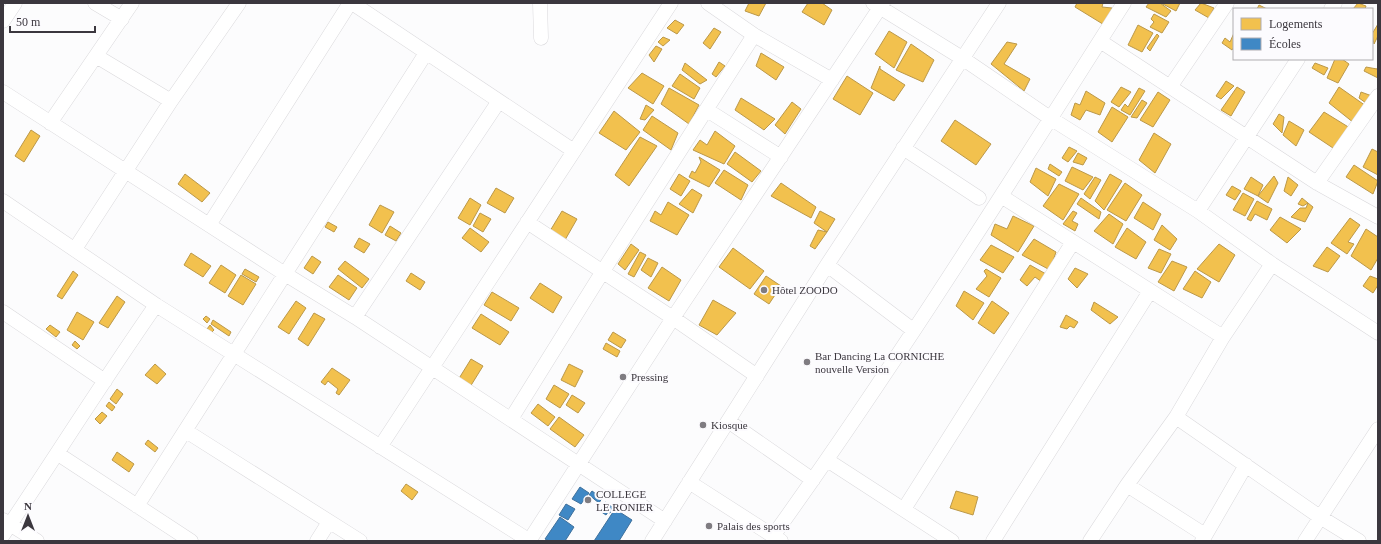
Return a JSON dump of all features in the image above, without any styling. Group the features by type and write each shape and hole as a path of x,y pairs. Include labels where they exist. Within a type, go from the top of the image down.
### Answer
{"street":[{"path":"3,21 15,3"},
{"path":"95,3 122,19"},
{"path":"50,123 132,3"},
{"path":"75,249 127,172 172,101 239,3"},
{"path":"209,225 351,3 574,151"},
{"path":"540,3 541,38"},
{"path":"380,447 526,222 671,3"},
{"path":"708,3 754,34 832,80"},
{"path":"652,541 827,265 999,3"},
{"path":"689,482 777,538 813,480 1001,196 1124,3"},
{"path":"1170,87 1226,3"},
{"path":"3,202 234,356 529,541 673,318 832,80 878,5 962,58 1050,118 1198,211 1272,264 1378,333"},
{"path":"511,419 754,34"},
{"path":"1100,41 1246,138 1317,183 1378,217"},
{"path":"137,506 426,53"},
{"path":"96,56 172,101"},
{"path":"1198,211 1297,60"},
{"path":"3,92 285,274 355,317 431,369 511,419 665,521"},
{"path":"1317,183 1378,96"},
{"path":"355,317 499,101"},
{"path":"707,110 781,157"},
{"path":"903,148 979,198"},
{"path":"1001,196 1223,337"},
{"path":"526,222 603,271 757,376"},
{"path":"904,510 1073,242"},
{"path":"1090,541 1127,484 1176,417 1223,337 1272,264"},
{"path":"827,265 913,330"},
{"path":"993,541 1150,291"},
{"path":"37,541 5,526 58,454 156,305"},
{"path":"3,312 105,381"},
{"path":"1176,417 1320,517 1359,541"},
{"path":"728,421 813,480"},
{"path":"1305,541 1378,428"},
{"path":"186,431 360,541"},
{"path":"58,454 191,541"},
{"path":"827,460 952,541"},
{"path":"1127,484 1204,538 1246,465"},
{"path":"317,541 329,522"}],"building: Logements":[{"path":"749,3 766,3 759,16 745,11"},
{"path":"808,3 822,3 832,10 824,25 802,12"},
{"path":"1077,3 1103,3 1102,7 1112,8 1106,26 1075,7"},
{"path":"1149,3 1160,3 1171,11 1166,17 1146,7"},
{"path":"1161,3 1180,3 1176,11"},
{"path":"1201,3 1214,8 1209,18 1195,10"},
{"path":"1358,3 1366,6 1365,8 1354,8"},
{"path":"1259,5 1265,8 1258,8"},
{"path":"1154,14 1169,22 1162,33 1150,27 1154,22 1151,19"},
{"path":"675,20 684,25 677,34 667,28"},
{"path":"1378,24 1378,36 1374,44 1373,39 1373,32"},
{"path":"1138,25 1153,33 1142,52 1128,45"},
{"path":"714,28 721,32 710,49 703,43"},
{"path":"889,31 907,42 894,68 875,54"},
{"path":"1157,34 1159,36 1150,51 1147,48"},
{"path":"1233,35 1232,50 1222,43 1225,38 1230,42"},
{"path":"663,37 670,40 663,46 658,42"},
{"path":"1007,42 1017,44 1004,64 1030,79 1024,91 991,64"},
{"path":"911,44 934,60 923,82 896,70"},
{"path":"656,46 662,49 654,62 649,55"},
{"path":"761,53 784,67 776,80 756,66"},
{"path":"1335,60 1343,60 1349,64 1338,83 1327,78"},
{"path":"719,62 725,66 716,77 712,74"},
{"path":"685,63 707,80 700,84 682,70"},
{"path":"1315,63 1328,68 1324,75 1312,68"},
{"path":"880,66 880,69 905,85 894,101 871,88"},
{"path":"1378,66 1378,78 1364,71 1366,67 1377,69"},
{"path":"642,73 664,86 653,104 628,88"},
{"path":"680,74 700,88 694,99 672,86"},
{"path":"847,76 873,93 860,115 833,99"},
{"path":"1226,81 1234,86 1221,99 1216,96"},
{"path":"1121,87 1131,92 1119,107 1111,102"},
{"path":"1237,87 1245,92 1231,116 1221,110"},
{"path":"1339,87 1366,106 1354,123 1329,103"},
{"path":"669,88 699,105 689,124 661,104"},
{"path":"1139,88 1145,91 1130,115 1121,110 1125,104 1128,107"},
{"path":"1086,91 1105,103 1100,115 1086,110 1080,120 1071,115 1075,103 1080,105"},
{"path":"1158,92 1170,100 1153,127 1140,120"},
{"path":"1361,92 1372,96 1366,103 1359,98"},
{"path":"741,98 775,119 764,130 735,110"},
{"path":"1142,100 1147,103 1137,118 1131,117"},
{"path":"792,102 801,109 785,134 775,125"},
{"path":"646,105 654,110 645,120 640,119"},
{"path":"1112,107 1128,117 1112,142 1098,132"},
{"path":"614,111 640,132 626,150 599,133"},
{"path":"1324,112 1350,128 1336,150 1309,132"},
{"path":"1279,114 1284,117 1282,133 1273,124"},
{"path":"652,116 678,133 671,150 643,130"},
{"path":"955,120 991,144 976,165 941,141"},
{"path":"1289,121 1304,130 1296,146 1283,135"},
{"path":"31,130 40,136 24,162 15,156"},
{"path":"715,131 735,146 724,164 693,150 700,140 707,145"},
{"path":"1154,133 1171,144 1155,173 1139,160"},
{"path":"640,137 657,146 629,186 615,175"},
{"path":"1069,147 1077,151 1068,162 1062,158"},
{"path":"1372,149 1378,152 1378,175 1363,167"},
{"path":"735,152 761,171 752,182 727,164"},
{"path":"1078,153 1087,158 1083,165 1073,162"},
{"path":"699,157 720,170 709,187 689,177 692,171 695,173 701,162"},
{"path":"1050,164 1062,172 1059,176 1048,169"},
{"path":"1354,165 1378,181 1373,194 1346,177"},
{"path":"1072,167 1093,177 1083,190 1065,181"},
{"path":"1036,168 1056,179 1048,196 1030,182"},
{"path":"724,170 748,185 741,200 715,183"},
{"path":"185,174 210,193 202,202 178,184"},
{"path":"679,174 690,181 681,196 670,189"},
{"path":"1110,174 1122,181 1104,210 1095,201"},
{"path":"1274,176 1278,183 1268,203 1258,196"},
{"path":"1095,177 1101,180 1090,199 1084,194"},
{"path":"1251,177 1263,185 1258,196 1244,189"},
{"path":"1288,177 1298,185 1291,196 1284,191"},
{"path":"781,183 816,207 811,218 771,196"},
{"path":"1125,183 1142,195 1126,221 1107,210"},
{"path":"1059,184 1079,194 1063,220 1043,206"},
{"path":"1232,186 1241,191 1235,200 1226,195"},
{"path":"496,188 514,198 505,213 487,203"},
{"path":"692,189 702,195 693,213 679,204"},
{"path":"1243,193 1254,199 1245,216 1233,210"},
{"path":"470,198 481,205 470,225 458,218"},
{"path":"1081,198 1101,212 1099,219 1077,204"},
{"path":"1302,198 1308,203 1303,206 1298,204"},
{"path":"1257,201 1272,209 1267,220 1255,214 1251,221 1247,219"},
{"path":"668,202 689,215 677,235 650,221 655,211 661,215"},
{"path":"1143,202 1161,214 1153,230 1134,218"},
{"path":"1308,203 1313,207 1305,222 1291,217 1300,208 1306,208"},
{"path":"380,205 394,212 382,233 369,225"},
{"path":"562,211 577,219 565,240 550,231"},
{"path":"820,211 835,219 827,232 814,223"},
{"path":"1073,211 1077,213 1072,221 1078,224 1075,231 1063,224"},
{"path":"480,213 491,219 483,232 473,226"},
{"path":"1109,214 1123,224 1113,244 1094,231"},
{"path":"1013,216 1034,226 1018,252 991,235 995,224 1007,229"},
{"path":"1280,217 1301,229 1287,243 1270,230"},
{"path":"1350,218 1360,225 1348,242 1354,244 1347,254 1331,243"},
{"path":"328,222 337,227 334,232 325,227"},
{"path":"1162,225 1177,239 1170,250 1154,240"},
{"path":"390,226 401,233 396,241 385,235"},
{"path":"470,228 489,242 481,252 462,238"},
{"path":"1127,228 1146,242 1136,259 1115,247"},
{"path":"1366,229 1378,237 1378,258 1371,270 1351,256"},
{"path":"818,230 827,232 815,249 810,246"},
{"path":"359,238 370,244 364,253 354,247"},
{"path":"1034,239 1056,252 1050,270 1022,255"},
{"path":"631,244 639,250 625,270 618,264"},
{"path":"1219,244 1235,255 1219,282 1197,269"},
{"path":"991,245 1014,257 1003,273 980,260"},
{"path":"1327,247 1340,256 1328,272 1313,266"},
{"path":"733,248 764,271 750,289 719,267"},
{"path":"1159,249 1171,254 1161,273 1148,268"},
{"path":"640,252 646,255 634,277 628,274"},
{"path":"191,253 211,266 203,277 184,265"},
{"path":"312,256 321,262 313,274 304,268"},
{"path":"648,258 658,263 651,277 641,270"},
{"path":"345,261 369,279 362,288 338,269"},
{"path":"1172,261 1187,267 1174,291 1158,282"},
{"path":"221,265 236,275 225,293 209,283"},
{"path":"1030,265 1046,274 1042,282 1035,277 1027,286 1020,280"},
{"path":"662,267 681,280 669,301 648,288"},
{"path":"1075,268 1088,274 1077,288 1068,279"},
{"path":"245,269 259,277 256,282 242,274"},
{"path":"986,269 1001,278 989,297 976,289 987,276 984,271"},
{"path":"73,271 78,275 62,299 57,296"},
{"path":"1195,271 1211,282 1202,298 1183,289"},
{"path":"411,273 425,282 420,290 406,281"},
{"path":"241,275 256,284 243,305 228,296"},
{"path":"338,275 357,288 349,300 329,287"},
{"path":"766,276 781,286 769,304 754,294"},
{"path":"1370,276 1378,279 1378,285 1373,293 1363,286"},
{"path":"540,283 562,297 553,313 530,298"},
{"path":"964,291 984,303 973,320 956,306"},
{"path":"492,292 519,308 511,321 484,305"},
{"path":"117,296 125,302 108,328 99,323"},
{"path":"713,300 736,313 717,335 699,325"},
{"path":"296,301 306,308 289,334 278,327"},
{"path":"992,301 1009,313 994,334 978,323"},
{"path":"1094,302 1118,317 1110,324 1091,310"},
{"path":"77,312 94,322 83,340 67,330"},
{"path":"314,313 325,319 308,346 298,339"},
{"path":"481,314 509,332 500,345 472,328"},
{"path":"1066,315 1078,322 1074,328 1070,326 1067,329 1060,327"},
{"path":"206,316 210,319 207,323 203,319"},
{"path":"213,320 231,332 229,336 211,324"},
{"path":"50,325 60,332 56,337 46,329"},
{"path":"210,325 214,330 211,333 207,329"},
{"path":"613,332 626,340 621,348 608,340"},
{"path":"75,341 80,346 77,349 72,345"},
{"path":"606,343 620,351 617,357 603,349"},
{"path":"471,359 483,366 470,387 458,380"},
{"path":"155,364 166,374 157,384 145,375"},
{"path":"569,364 583,371 575,387 561,380"},
{"path":"332,368 350,380 339,395 336,393 338,389 328,381 325,385 321,382"},
{"path":"554,385 569,394 560,408 546,399"},
{"path":"117,389 123,394 116,404 110,399"},
{"path":"572,395 585,403 578,413 566,405"},
{"path":"109,402 115,407 112,411 106,406"},
{"path":"538,404 555,417 548,426 531,413"},
{"path":"102,412 107,416 100,424 95,419"},
{"path":"559,417 584,435 575,447 550,429"},
{"path":"148,440 158,448 155,452 145,444"},
{"path":"117,452 134,464 129,472 112,460"},
{"path":"406,484 418,492 412,500 401,491"},
{"path":"956,491 978,497 973,515 950,508"}],"building: Écoles":[{"path":"580,487 589,493 581,504 572,499"},
{"path":"592,491 602,498 599,503 589,495"},
{"path":"605,502 614,508 606,515 600,511"},
{"path":"566,504 575,509 568,520 559,515"},
{"path":"615,509 632,520 619,541 594,541"},
{"path":"560,517 574,527 565,541 549,541 545,539"}],"place":[{"name":"Hôtel ZOODO","path":"764,290"},
{"name":"Bar Dancing La CORNICHE nouvelle Version","path":"807,362"},
{"name":"Pressing","path":"623,377"},
{"name":"Kiosque","path":"703,425"},
{"name":"COLLEGE LE RONIER","path":"588,500"},
{"name":"Palais des sports","path":"709,526"}]}
